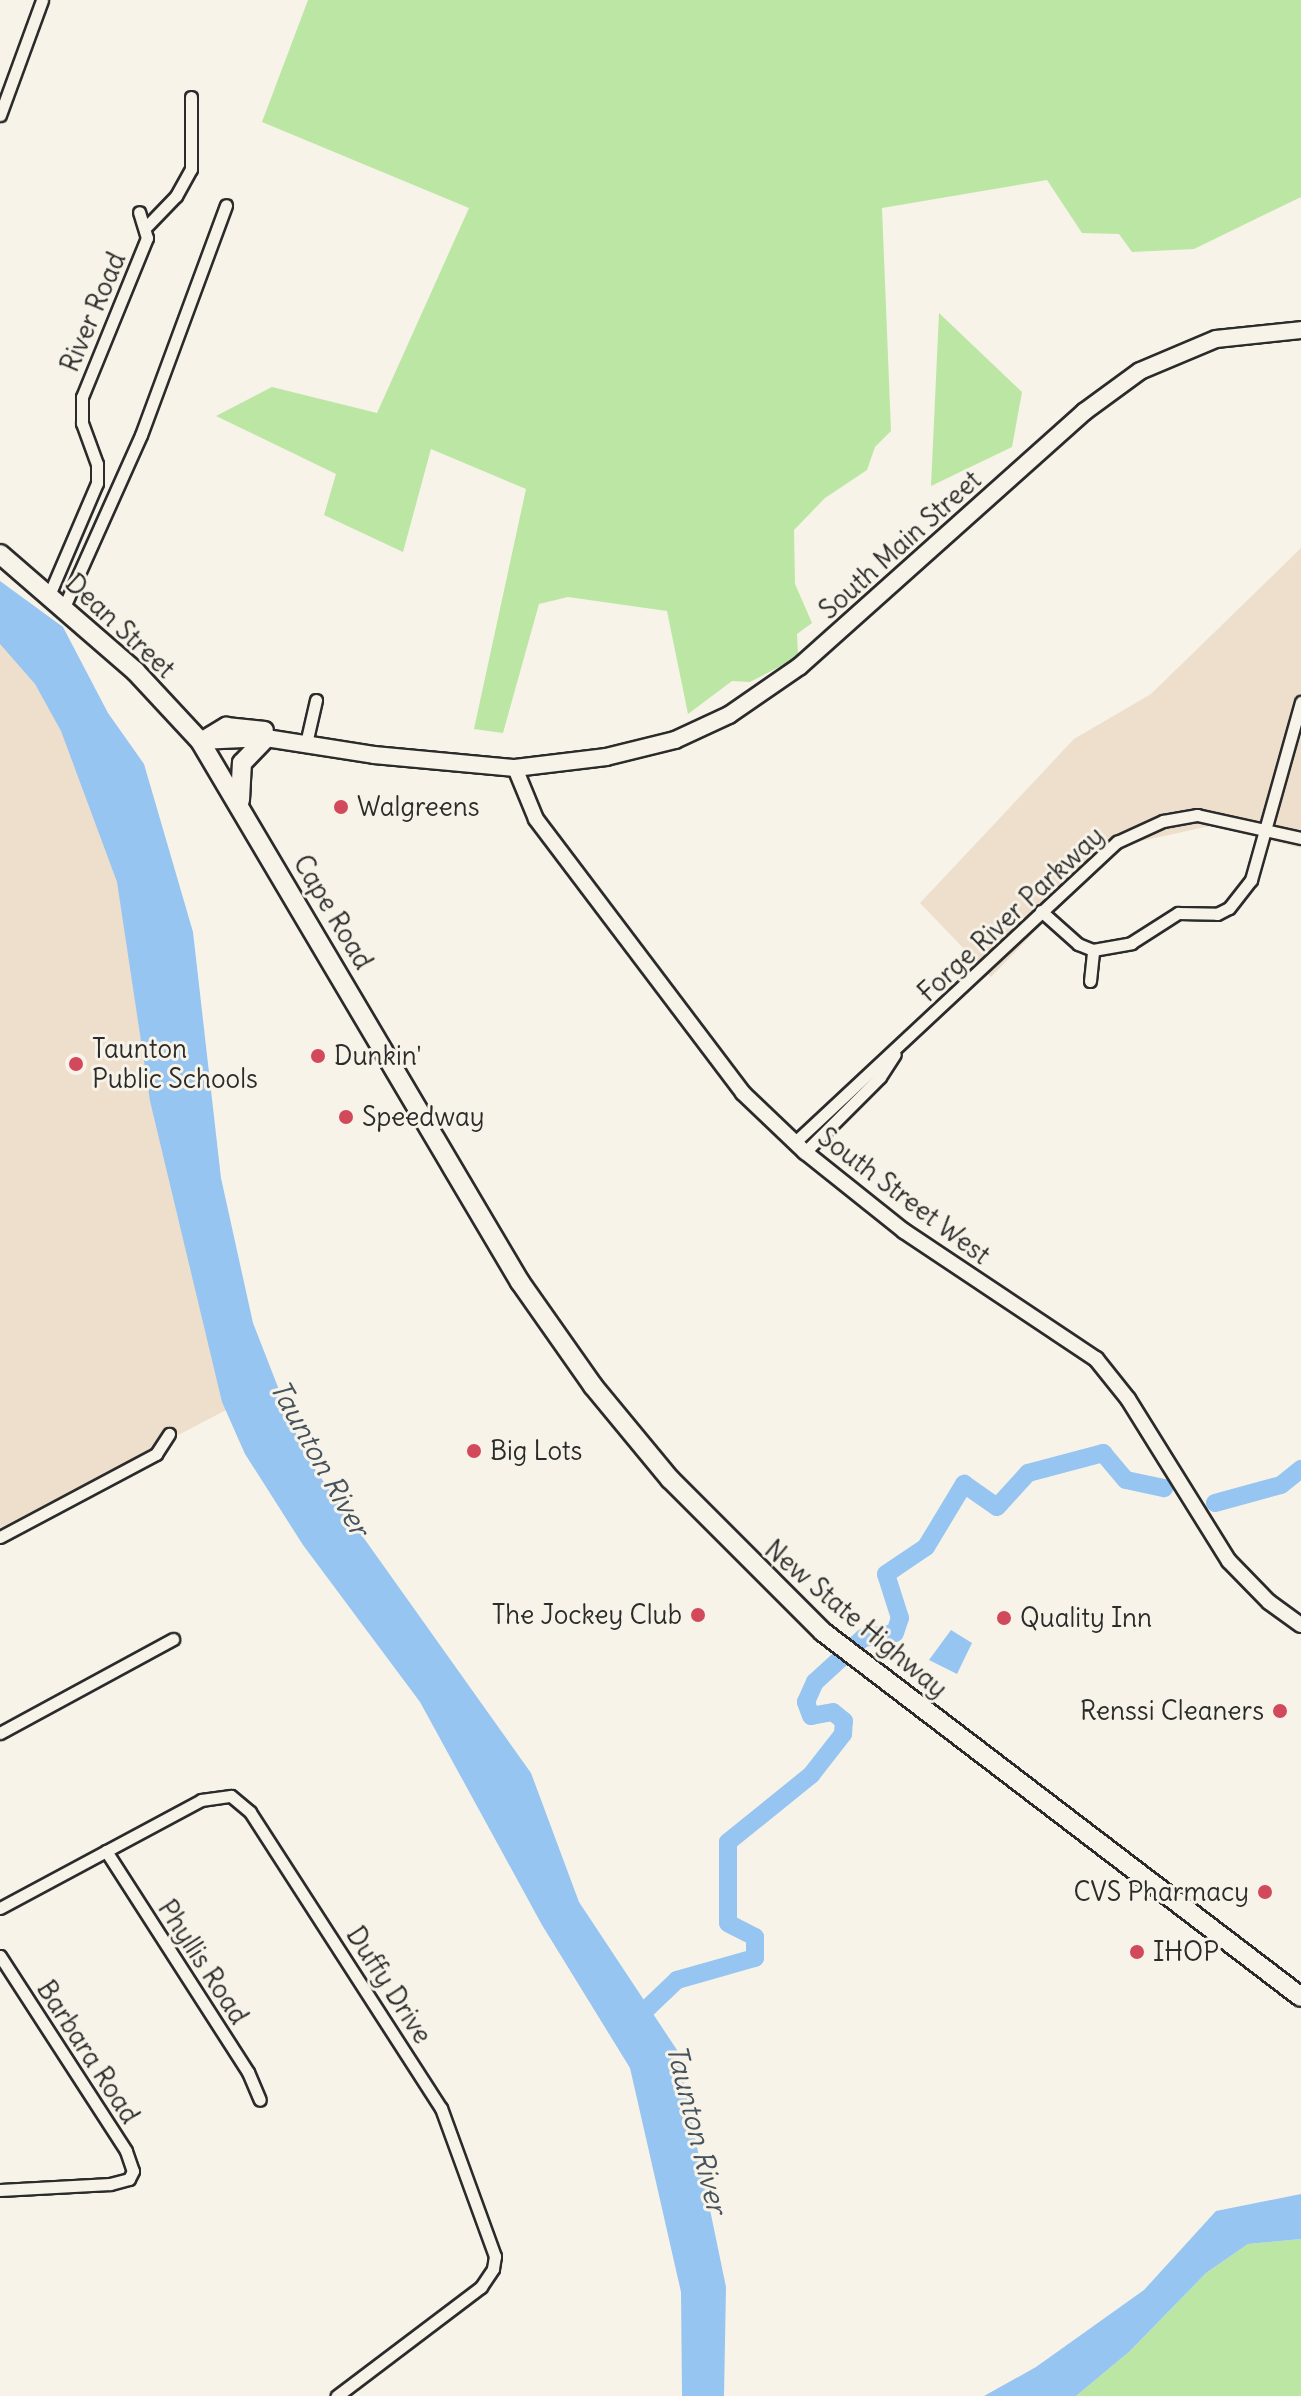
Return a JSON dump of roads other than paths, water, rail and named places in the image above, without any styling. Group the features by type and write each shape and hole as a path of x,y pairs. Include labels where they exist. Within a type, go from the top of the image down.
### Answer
{"highway":[{"name":"Dean Street","path":"0,554 135,671 200,741"},
{"path":"245,814 239,770 252,748 266,738"},
{"name":"Cape Road","path":"200,741 420,1110"},
{"name":"New State Highway","path":"420,1110 529,1295 621,1422 726,1540 859,1661 1301,1997"}],"main road":[{"name":"South Main Street","path":"515,768 657,746 729,715 800,666 1121,384 1175,353 1216,339 1301,330"},
{"path":"200,741 237,725 352,751"},
{"path":"200,741 266,738 352,751 515,768"}],"street":[{"path":"0,115 42,0"},
{"name":"River Road","path":"147,226 176,196 191,169 191,97"},
{"path":"64,607 141,435 226,205"},
{"name":"River Road","path":"49,595 97,483 97,464 82,423 84,390 147,238 147,226 139,212"},
{"path":"307,739 316,700"},
{"path":"1041,911 1078,944 1093,950 1131,943 1178,913 1217,914 1229,908 1251,880 1301,702"},
{"name":"South Street West","path":"515,768 536,819 732,1081 800,1148 933,1252 1096,1359 1135,1409 1229,1561 1269,1602 1301,1625"},
{"name":"Forge River Parkway","path":"800,1148 880,1077 898,1050 1112,846 1163,821 1197,815 1301,838"},
{"path":"1090,981 1093,950"},
{"path":"0,1537 156,1454 169,1434"},
{"path":"0,1733 173,1639"},
{"name":"Duffy Drive","path":"0,1908 201,1800 222,1795 240,1801 420,2073 453,2135 491,2242 493,2269 473,2293 337,2396"},
{"name":"Phyllis Road","path":"106,1851 248,2072 260,2100"},
{"name":"Barbara Road","path":"0,1956 126,2151 132,2174 110,2184 0,2190"}],"water":[{"path":"0,581 63,627 108,713 144,764 193,932 221,1178 253,1323 304,1454 531,1773 579,1902 677,2050 726,2287 724,2396 682,2396 681,2292 630,2068 542,1925 420,1702 303,1545 245,1454 222,1402 150,1101 117,882 61,731 35,684 0,644"},
{"path":"951,1630 972,1643 957,1674 929,1660"},
{"path":"1301,2194 1301,2239 1248,2244 1206,2273 1130,2351 1076,2396 984,2396 1036,2367 1144,2290 1216,2211"}],"waterway":[{"path":"634,2021 677,1980 755,1958 755,1937 728,1923 728,1842 811,1775 843,1734 844,1721 833,1712 811,1716 806,1702 815,1682 863,1638 895,1633 900,1618 886,1574 926,1547 964,1484 997,1507 1028,1473 1103,1453 1126,1480 1164,1488"},
{"path":"1215,1503 1281,1485 1301,1469"}],"place":[{"name":"Walgreens","path":"341,807"},
{"name":"Dunkin'","path":"318,1056"},
{"name":"Taunton Public Schools","path":"76,1064"},
{"name":"Speedway","path":"346,1117"},
{"name":"Big Lots","path":"474,1451"},
{"name":"The Jockey Club","path":"698,1615"},
{"name":"Quality Inn","path":"1004,1618"},
{"name":"Renssi Cleaners","path":"1280,1711"},
{"name":"CVS Pharmacy","path":"1265,1892"},
{"name":"IHOP","path":"1137,1952"}],"water label":[{"name":"Taunton River","path":"320,1458"},
{"name":"Taunton River","path":"697,2129"}]}
